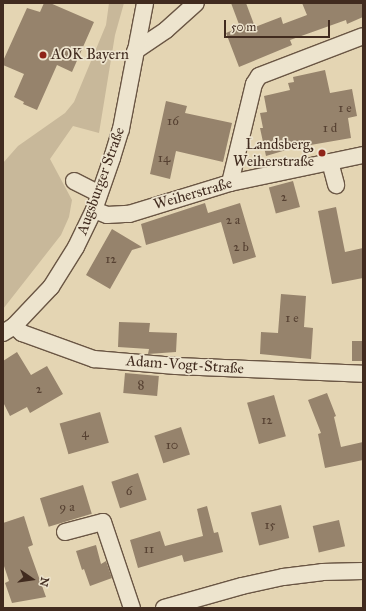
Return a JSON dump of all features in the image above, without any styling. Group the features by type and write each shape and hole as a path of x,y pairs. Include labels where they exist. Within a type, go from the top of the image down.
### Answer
{"street":[{"name":"Augsburger Straße","path":"8,329 51,287 76,247 94,210 121,129 145,3"},
{"path":"135,51 166,30 196,3"},
{"path":"230,183 254,84 259,76 363,36"},
{"name":"Weiherstraße","path":"94,210 107,215 129,214 230,183 363,155"},
{"path":"330,162 336,185"},
{"path":"74,180 99,194"},
{"name":"Adam-Vogt-Straße","path":"8,329 94,359 176,366 363,374"},
{"path":"64,532 103,522 132,608"},
{"path":"164,608 242,586 283,577 322,572 363,571"}],"shaded area":[{"path":"109,3 124,3 115,35 99,133 73,126 50,159 72,200 69,217 61,235 3,309 3,163 18,146 65,113 74,102 106,25"}],"building":[{"name":"AOK Bayern","path":"44,3 50,3 94,22 72,72 57,65 37,110 23,104 24,102 14,97 24,74 3,65 3,61 27,8 40,12"},
{"path":"231,3 246,3 255,27 281,17 283,24 307,15 302,3 363,3 363,17 347,24 346,20 290,40 292,45 239,67 226,33 240,27"},
{"path":"325,70 330,93 352,89 357,116 348,118 351,138 293,148 266,156 260,128 263,128 260,113 267,112 264,96 290,90 288,83 294,82 293,77"},
{"path":"166,101 187,106 185,113 232,123 223,162 176,151 170,179 150,174"},
{"path":"293,181 300,207 276,214 269,187"},
{"path":"205,203 208,213 240,203 256,257 233,264 221,222 146,245 141,224"},
{"path":"336,207 345,252 363,248 363,278 332,284 318,211"},
{"path":"112,229 142,247 132,250 110,289 86,275"},
{"path":"281,294 306,296 304,327 313,328 311,359 260,354 261,332 278,333"},
{"path":"119,322 150,323 149,332 177,333 176,352 148,354 149,349 118,347"},
{"path":"352,341 363,341 363,361 352,361"},
{"path":"17,352 31,375 47,366 63,394 30,413 27,407 10,416 3,402 3,361"},
{"path":"125,373 159,376 157,396 123,393"},
{"path":"327,393 336,416 334,417 341,447 363,442 363,460 325,468 318,434 321,433 308,400"},
{"path":"274,395 286,436 259,444 247,403"},
{"path":"100,412 109,443 68,454 60,424"},
{"path":"181,427 190,455 163,463 154,436"},
{"path":"138,473 147,500 120,508 111,482"},
{"path":"83,485 92,514 49,527 40,498"},
{"path":"281,505 289,538 259,545 251,512"},
{"path":"207,506 214,533 218,532 223,552 184,562 182,555 138,568 130,540 160,531 165,546 203,536 197,509"},
{"path":"24,516 33,545 28,547 46,597 12,603 5,583 9,581 3,563 3,523"},
{"path":"339,520 345,546 319,552 313,526"},
{"path":"96,545 101,564 106,561 112,578 90,586 84,569 82,570 76,551"}],"place":[{"name":"AOK Bayern","path":"43,55"},
{"name":"Landsberg, Weiherstraße","path":"322,153"}]}
